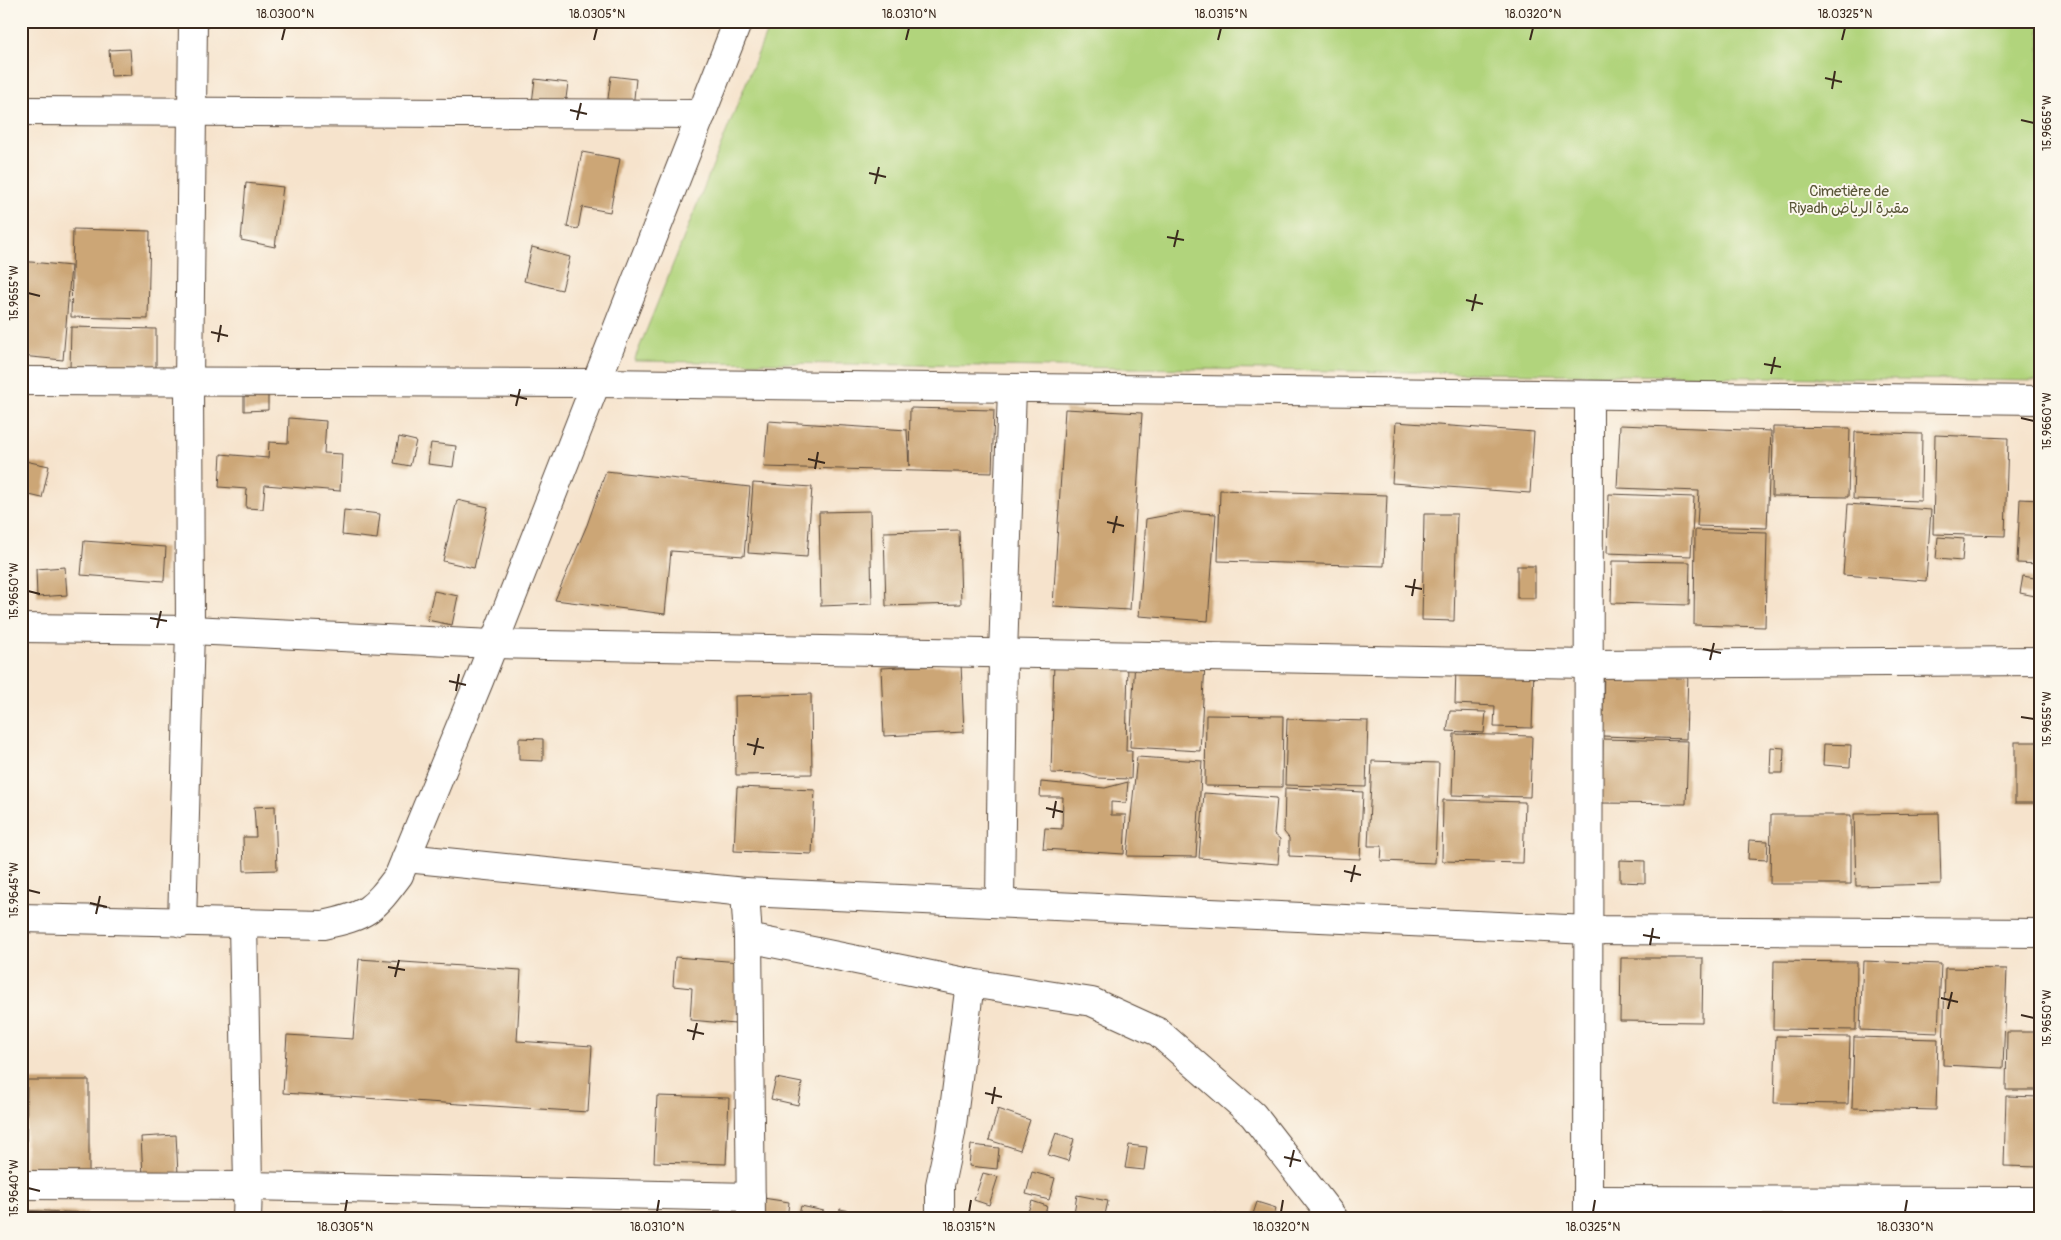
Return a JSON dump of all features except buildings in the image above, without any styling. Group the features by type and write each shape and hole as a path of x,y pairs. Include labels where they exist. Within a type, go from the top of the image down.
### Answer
{"street":[{"path":"182,923 190,630 193,21"},
{"path":"21,918 323,925 360,916 379,902 399,875 406,858 493,644 738,21"},
{"path":"21,111 702,114"},
{"path":"21,381 596,383 2040,400"},
{"path":"1000,903 1003,654 1012,389"},
{"path":"1588,396 1588,1209 2040,1201"},
{"path":"21,628 190,630 493,644 1589,664 2040,660"},
{"path":"406,858 745,892 1588,930 2040,933"},
{"path":"21,1185 248,1186 751,1208 748,938 745,892"},
{"path":"243,924 247,1219"},
{"path":"748,938 970,983 1092,1002 1158,1032 1253,1115 1334,1219"},
{"path":"940,1219 940,1185 951,1133 970,983"}],"green space":[{"name":"Cimetière de Riyadh مقبرة الرياض","path":"771,21 2040,21 2040,381 634,361"}]}
